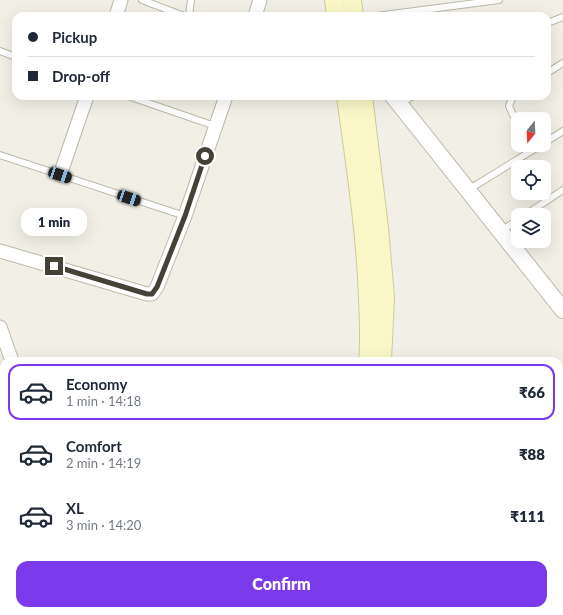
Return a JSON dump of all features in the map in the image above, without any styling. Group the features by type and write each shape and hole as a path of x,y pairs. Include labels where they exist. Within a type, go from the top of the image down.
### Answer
{"main road":[{"path":"334,0 336,12"},
{"path":"352,0 354,12"},
{"path":"347,100 364,229 368,283 368,357"},
{"path":"363,100 379,228 385,297 382,357"}],"street":[{"path":"117,12 121,0"},
{"path":"256,12 260,0"},
{"path":"60,175 86,100"},
{"path":"0,251 150,294 155,292 185,216 225,100"},
{"path":"396,100 559,302"},
{"path":"0,327 11,357"}],"lane":[{"path":"142,0 174,12"},
{"path":"190,12 191,0"},
{"path":"407,12 499,0"},
{"path":"551,22 563,17"},
{"path":"0,51 12,56"},
{"path":"551,70 563,63"},
{"path":"140,100 215,126"},
{"path":"511,100 509,106 512,112"},
{"path":"551,139 563,131"},
{"path":"468,190 530,152"},
{"path":"0,155 185,216"},
{"path":"536,208 563,190"},
{"path":"501,231 511,225"}],"route":[{"path":"54,266 147,294 152,294 155,292 185,216 205,156"}]}
